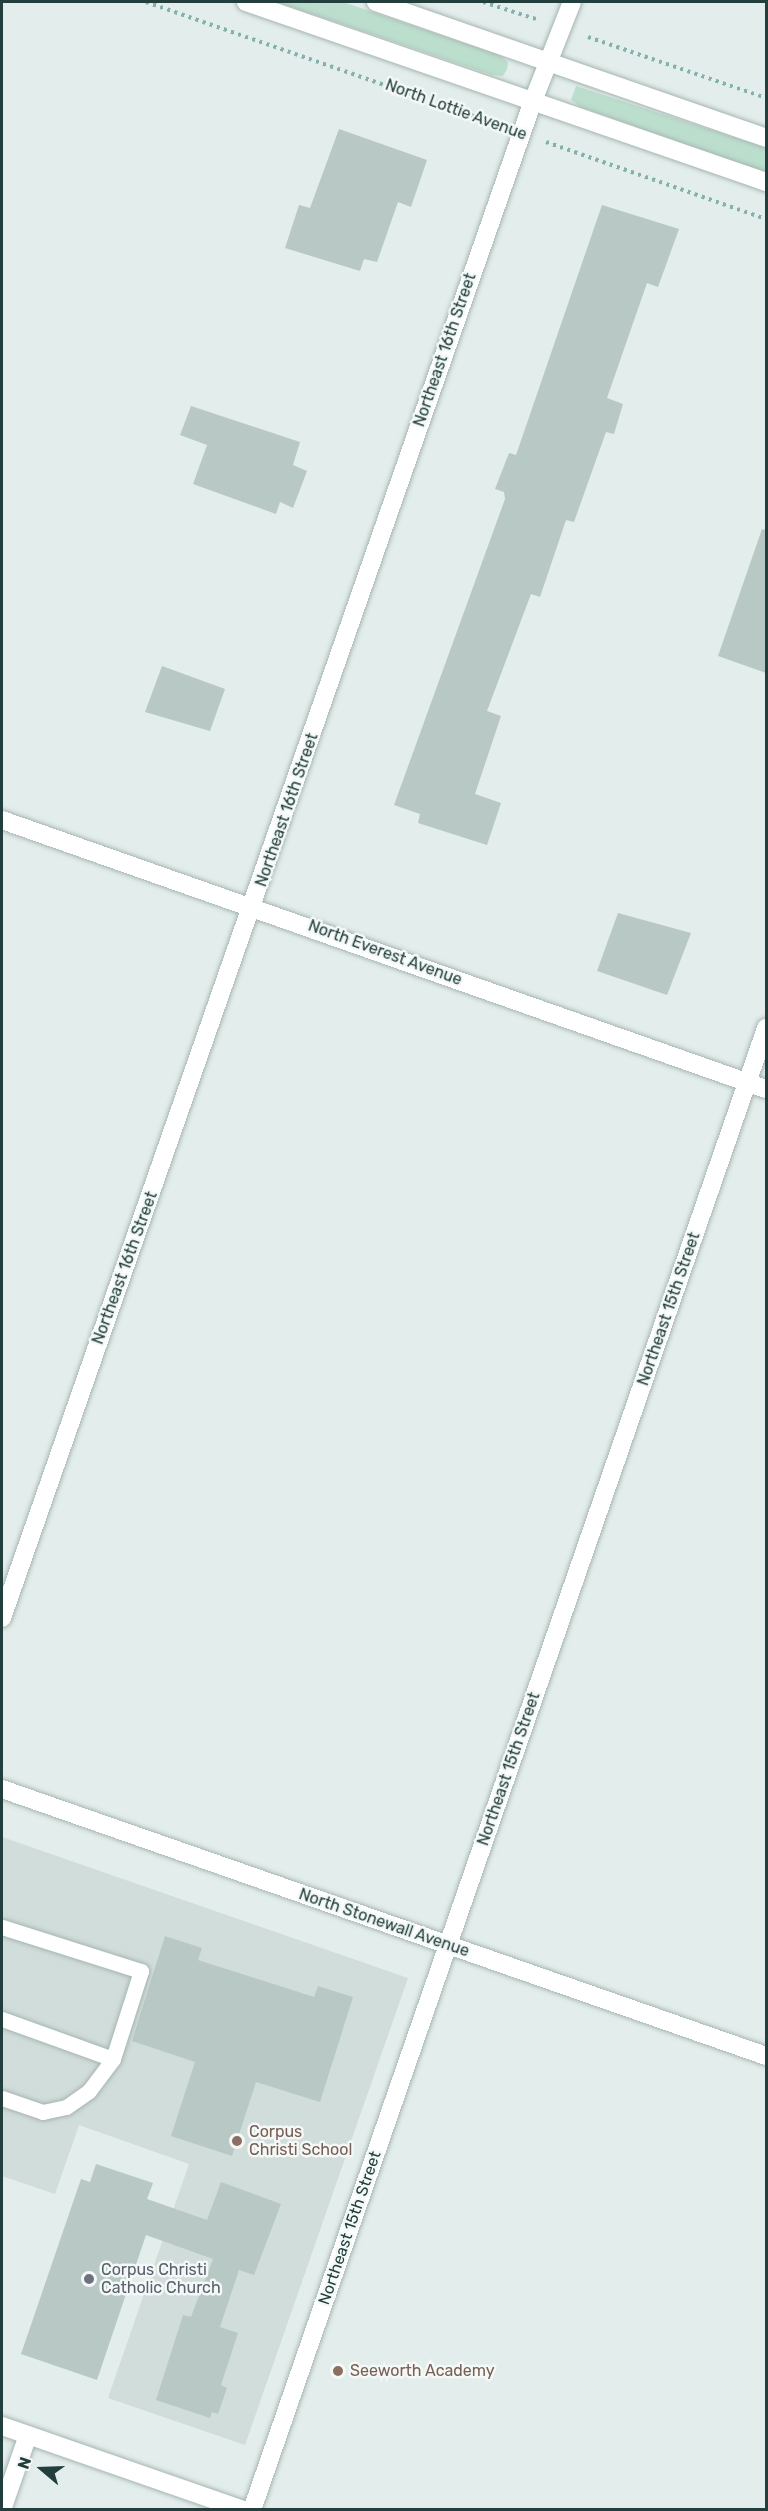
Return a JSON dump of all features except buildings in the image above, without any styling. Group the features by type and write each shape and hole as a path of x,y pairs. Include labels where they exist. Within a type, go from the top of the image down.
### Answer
{"street":[{"name":"North Lottie Avenue","path":"246,2 766,182"},
{"path":"376,2 766,138"},
{"name":"Northeast 16th Street","path":"2,1618 254,906 520,133 572,2"},
{"name":"North Everest Avenue","path":"2,820 254,906 766,1089"},
{"name":"Northeast 15th Street","path":"252,2510 766,1028"},
{"name":"North Stonewall Avenue","path":"2,1789 766,2056"},
{"path":"2,2426 243,2510"},
{"path":"2,2510 28,2435"}],"lane":[{"path":"2,1928 141,1971 113,2059 89,2091 66,2107 43,2112 2,2098"},
{"path":"2,2019 113,2059"}],"path":[{"name":"North Lottie Avenue","path":"146,2 766,219"},
{"path":"483,2 766,98"}],"shaded area":[{"name":"Corpus Christi School","path":"2,1837 408,1978 245,2445 108,2398 189,2164 79,2125 55,2194 2,2176"}],"green space":[{"path":"277,2 343,2 499,55 508,62 507,69 503,76 492,75"},
{"path":"576,86 766,148 766,173 581,107 571,100"}],"place":[{"name":"Corpus Christi School","path":"237,2141"},
{"name":"Corpus Christi Catholic Church","path":"89,2279"},
{"name":"Seeworth Academy","path":"338,2371"}]}
